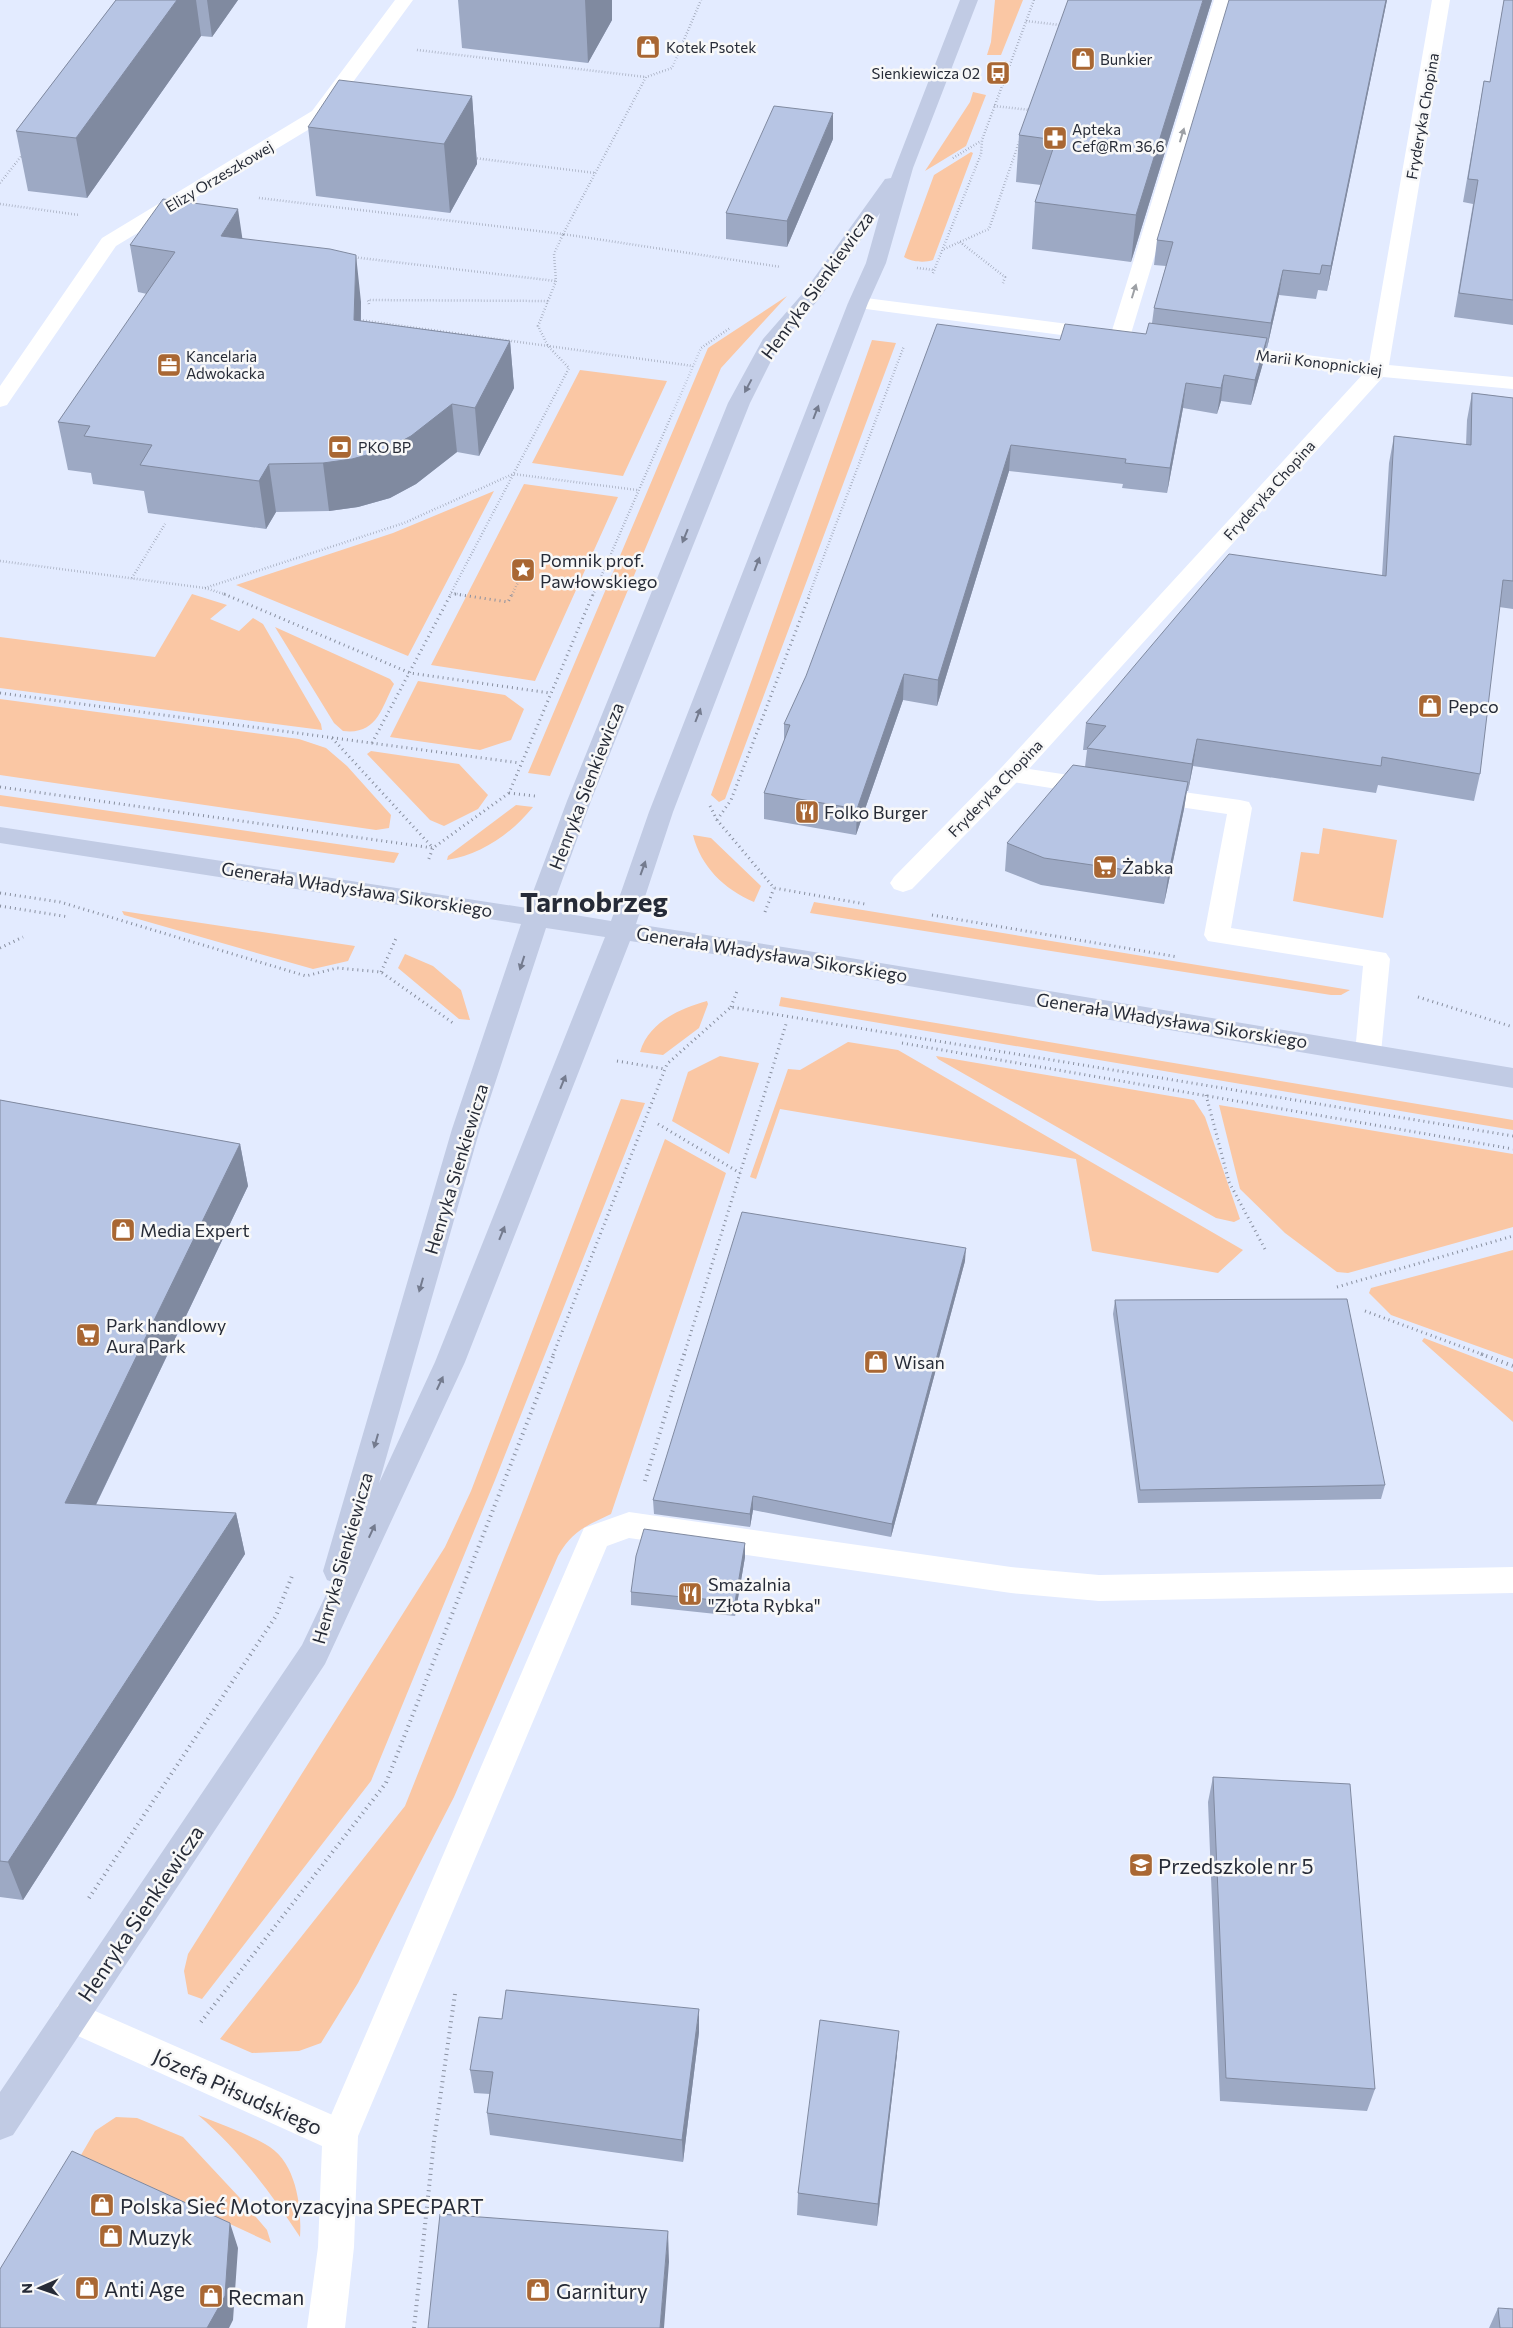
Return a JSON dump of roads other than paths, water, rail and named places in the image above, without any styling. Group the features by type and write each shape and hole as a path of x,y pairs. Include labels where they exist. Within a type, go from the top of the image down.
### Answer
{"street":[{"name":"Elizy Orzeszkowej","path":"0,401 109,242 319,115 404,0"},
{"name":"Henryka Sienkiewicza","path":"0,2123 314,1654 450,1362 565,1076 621,930 661,812 858,303 876,263 903,168 969,0"},
{"path":"858,303 1130,338 1223,0"},
{"name":"Fryderyka Chopina","path":"903,883 1010,774 1378,370 1441,0"},
{"name":"Henryka Sienkiewicza","path":"314,1654 466,1128 537,916 579,801 739,403 770,343 811,296 903,168"},
{"name":"Marii Konopnickiej","path":"1206,348 1378,370 1513,383"},
{"path":"1010,774 1240,808 1217,935 1377,959 1368,1053"},
{"name":"Generała Władysława Sikorskiego","path":"0,835 537,916 1513,1078"},
{"path":"340,2136 595,1537 628,1525 1011,1580 1099,1588 1513,1580"},
{"name":"Józefa Piłsudskiego","path":"70,2016 340,2136 336,2247 326,2328"}],"place":[{"name":"Kotek Psotek","path":"648,47"},
{"name":"Bunkier","path":"1083,59"},
{"name":"Sienkiewicza 02","path":"998,73"},
{"name":"Apteka Cef@Rm 36,6","path":"1055,138"},
{"name":"Kancelaria Adwokacka","path":"169,365"},
{"name":"PKO BP","path":"340,447"},
{"name":"Pomnik prof. Pawłowskiego","path":"523,570"},
{"name":"Pepco","path":"1430,706"},
{"name":"Folko Burger","path":"807,812"},
{"name":"Żabka","path":"1105,867"},
{"name":"Media Expert","path":"123,1230"},
{"name":"Park handlowy Aura Park","path":"88,1335"},
{"name":"Wisan","path":"876,1362"},
{"name":"Smażalnia \"Złota Rybka\"","path":"690,1594"},
{"name":"Przedszkole nr 5","path":"1141,1865"},
{"name":"Polska Sieć Motoryzacyjna SPECPART","path":"102,2205"},
{"name":"Muzyk","path":"111,2236"},
{"name":"Anti Age","path":"87,2288"},
{"name":"Garnitury","path":"538,2290"},
{"name":"Recman","path":"211,2296"}],"district":[{"name":"Tarnobrzeg","path":"594,901"}]}
